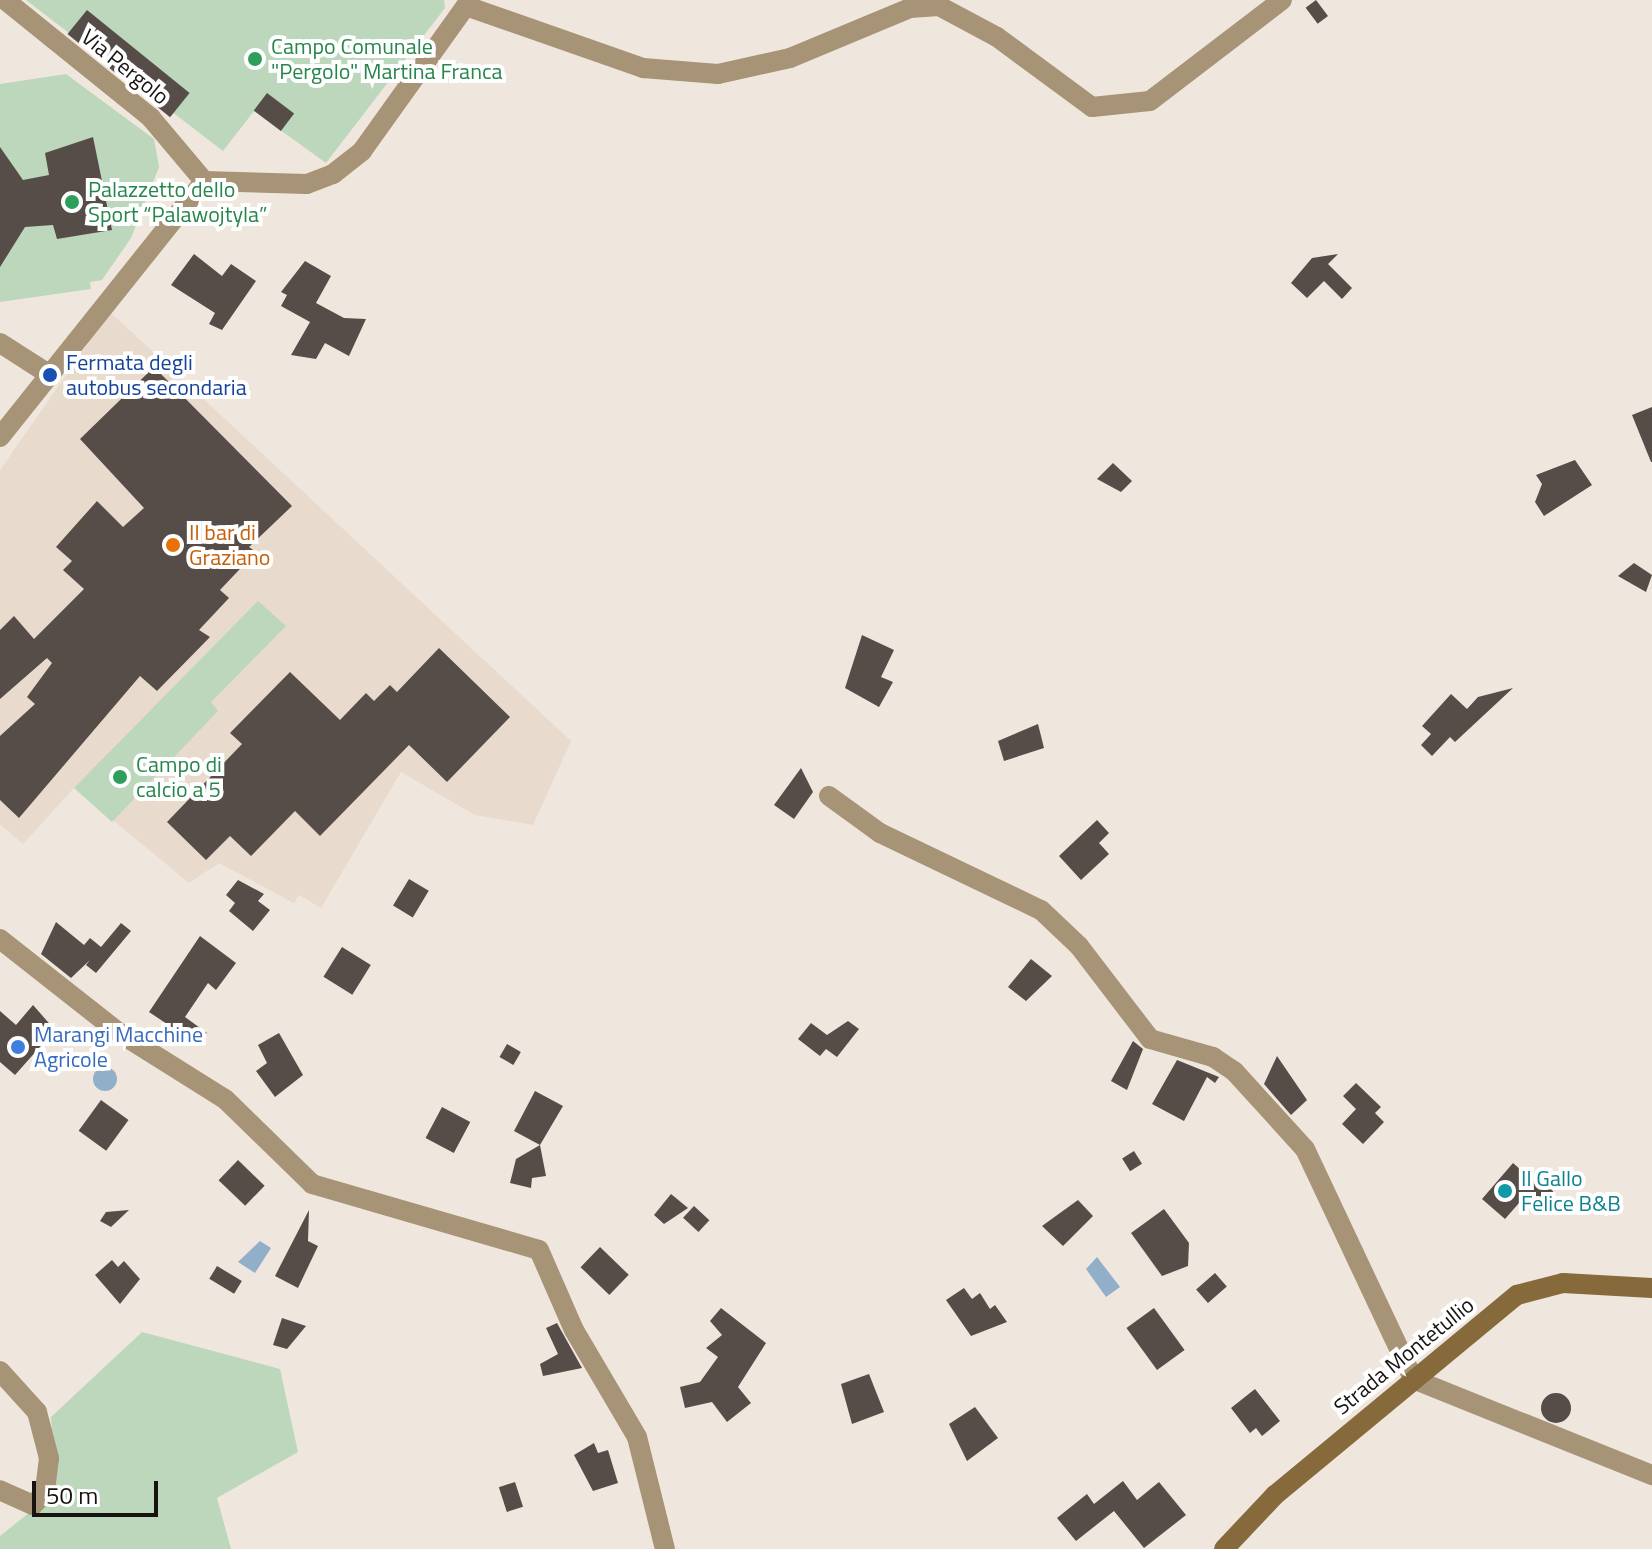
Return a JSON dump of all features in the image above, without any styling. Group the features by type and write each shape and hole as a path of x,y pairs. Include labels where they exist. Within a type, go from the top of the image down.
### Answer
{"street":[{"name":"Via Pergolo","path":"5,0 151,118 204,181"},
{"path":"0,437 204,181 307,184 333,174 362,151 468,3 643,68 718,74 790,58 910,8 939,6 997,37 1092,107 1150,101 1282,0"},
{"path":"0,343 50,375"},
{"path":"829,796 880,833 1041,910 1092,961 1150,1039 1213,1057 1234,1071 1305,1149 1413,1379 1652,1475"},
{"path":"0,939 118,1032 225,1099 312,1184 539,1250 574,1330 637,1437 665,1549"},
{"name":"Strada Montetullio","path":"1224,1549 1275,1495 1517,1295 1563,1283 1652,1288"},
{"path":"0,1371 37,1412 49,1458 45,1493 33,1505 0,1490"}],"shaded area":[{"path":"110,312 571,741 533,825 475,815 401,772 321,908 299,895 294,903 219,863 189,883 74,788 23,844 0,824 0,470"}],"green space":[{"name":"Campo Comunale \"Pergolo\" Martina Franca","path":"26,0 444,0 445,8 326,163 254,111 223,151"},
{"name":"Palazzetto dello Sport “Palawojtyla”","path":"66,74 154,139 159,167 131,238 102,280 90,282 91,289 0,302 0,84"},
{"path":"258,601 286,626 211,702 218,711 112,822 74,788"},
{"path":"142,1332 280,1369 298,1452 217,1498 231,1549 0,1549 0,1536 55,1492 51,1417"}],"water":[{"path":"105,1067 114,1070 117,1079 114,1088 105,1091 96,1088 93,1079 96,1070"},
{"path":"260,1241 271,1248 255,1273 238,1262"},
{"path":"1097,1257 1120,1287 1106,1297 1086,1269"}],"building":[{"path":"1316,0 1328,16 1318,24 1306,8"},
{"path":"87,10 190,93 170,117 67,34"},
{"path":"267,93 294,113 281,131 254,111"},
{"path":"93,137 112,230 57,239 53,225 25,227 0,267 0,147 23,180 49,175 45,153"},
{"path":"194,254 222,276 231,264 256,281 222,330 209,324 215,313 171,285"},
{"path":"1338,254 1328,264 1352,288 1342,299 1324,281 1307,298 1291,283 1312,258"},
{"path":"305,261 331,276 316,303 344,318 366,319 349,356 325,343 316,359 291,355 310,322 281,306 287,295 281,292"},
{"path":"154,367 292,506 249,547 256,552 220,590 229,598 199,630 210,637 157,691 140,676 19,818 0,800 0,736 35,704 27,697 52,663 47,658 0,699 0,630 14,616 34,639 84,589 63,570 72,561 56,547 97,501 123,527 144,508 80,439"},
{"path":"1652,407 1652,462 1651,462 1632,415"},
{"path":"1575,460 1592,485 1544,516 1535,502 1542,484 1536,475"},
{"path":"1113,463 1132,481 1121,492 1097,479"},
{"path":"1634,563 1652,575 1646,592 1618,576"},
{"path":"862,635 894,650 881,677 893,682 879,707 845,688"},
{"path":"439,648 510,717 447,782 409,745 320,836 295,811 251,856 230,836 206,860 167,822 242,744 230,733 290,672 340,720 366,693 374,701 390,685 397,692"},
{"path":"1513,688 1455,742 1450,737 1432,756 1421,745 1431,734 1422,726 1451,694 1467,709 1478,697"},
{"path":"1038,724 1044,748 1004,761 998,741"},
{"path":"801,768 813,792 794,819 774,805"},
{"path":"1097,820 1109,833 1099,843 1109,854 1081,880 1059,856"},
{"path":"409,879 429,891 413,917 393,906"},
{"path":"238,880 264,894 258,901 270,910 253,931 229,911 235,903 226,895"},
{"path":"56,922 84,945 90,938 101,947 121,923 131,931 96,973 86,965 90,960 71,978 41,954"},
{"path":"200,936 236,963 216,990 208,983 185,1017 207,1033 191,1040 149,1012"},
{"path":"342,947 371,965 352,995 323,977"},
{"path":"1031,959 1052,976 1026,1001 1008,987"},
{"path":"33,1005 55,1030 15,1075 0,1062 0,1011 16,1025"},
{"path":"848,1021 859,1029 837,1057 826,1049 820,1056 798,1039 811,1023 827,1035"},
{"path":"279,1033 303,1075 275,1097 256,1071 267,1063 258,1045"},
{"path":"1133,1041 1143,1049 1127,1090 1111,1081"},
{"path":"507,1044 521,1052 513,1065 500,1057"},
{"path":"1277,1056 1307,1100 1291,1115 1264,1084"},
{"path":"1177,1060 1219,1077 1215,1083 1207,1077 1184,1121 1152,1104"},
{"path":"1356,1083 1381,1107 1375,1113 1384,1122 1363,1144 1342,1124 1356,1109 1343,1096"},
{"path":"535,1091 563,1106 540,1145 514,1131"},
{"path":"101,1100 129,1120 106,1151 79,1131"},
{"path":"442,1107 470,1122 454,1153 426,1138"},
{"path":"540,1145 546,1176 532,1178 531,1188 510,1183 516,1159"},
{"path":"1134,1151 1142,1164 1130,1171 1122,1158"},
{"path":"238,1160 265,1186 245,1206 219,1180"},
{"name":"Il Gallo Felice B&B","path":"1513,1163 1531,1179 1545,1179 1554,1193 1543,1207 1526,1195 1505,1219 1482,1199"},
{"path":"671,1194 688,1208 664,1224 654,1215"},
{"path":"1078,1200 1093,1216 1063,1246 1042,1226"},
{"path":"694,1206 709,1220 698,1232 683,1218"},
{"path":"1164,1209 1189,1243 1188,1266 1162,1276 1131,1233"},
{"path":"129,1210 111,1227 100,1221 106,1212"},
{"path":"309,1210 308,1241 318,1246 298,1288 275,1276"},
{"path":"600,1247 629,1275 609,1295 581,1267"},
{"path":"112,1260 118,1267 124,1261 140,1279 120,1304 95,1275"},
{"path":"217,1266 242,1281 234,1294 209,1279"},
{"path":"1215,1273 1227,1287 1208,1303 1196,1289"},
{"path":"964,1288 972,1299 980,1293 990,1309 995,1305 1007,1322 971,1336 946,1300"},
{"path":"721,1308 766,1343 738,1387 751,1403 727,1422 712,1402 685,1408 680,1387 700,1382 718,1357 706,1348 722,1335 710,1321"},
{"path":"1154,1308 1185,1350 1157,1370 1126,1328"},
{"path":"282,1318 306,1326 287,1349 273,1345"},
{"path":"557,1323 582,1368 543,1376 540,1364 558,1354 546,1328"},
{"path":"869,1374 884,1412 852,1424 841,1384"},
{"path":"1255,1389 1280,1421 1262,1436 1256,1428 1250,1433 1231,1408"},
{"path":"1556,1393 1562,1394 1570,1402 1570,1414 1562,1422 1556,1423 1550,1422 1542,1414 1541,1408 1542,1402 1550,1394"},
{"path":"975,1407 998,1438 967,1461 949,1424"},
{"path":"594,1443 598,1453 608,1450 618,1483 593,1491 574,1455"},
{"path":"1123,1481 1137,1500 1159,1482 1186,1515 1144,1548 1114,1511 1076,1541 1057,1518 1087,1494 1094,1504"},
{"path":"515,1482 523,1507 507,1512 499,1487"}],"place":[{"name":"Campo Comunale \"Pergolo\" Martina Franca","path":"255,59"},
{"name":"Palazzetto dello Sport “Palawojtyla”","path":"72,202"},
{"name":"Fermata degli autobus secondaria","path":"50,375"},
{"name":"Il bar di Graziano","path":"173,545"},
{"name":"Campo di calcio a 5","path":"120,777"},
{"name":"Marangi Macchine Agricole","path":"18,1047"},
{"name":"Il Gallo Felice B&B","path":"1505,1191"}]}
